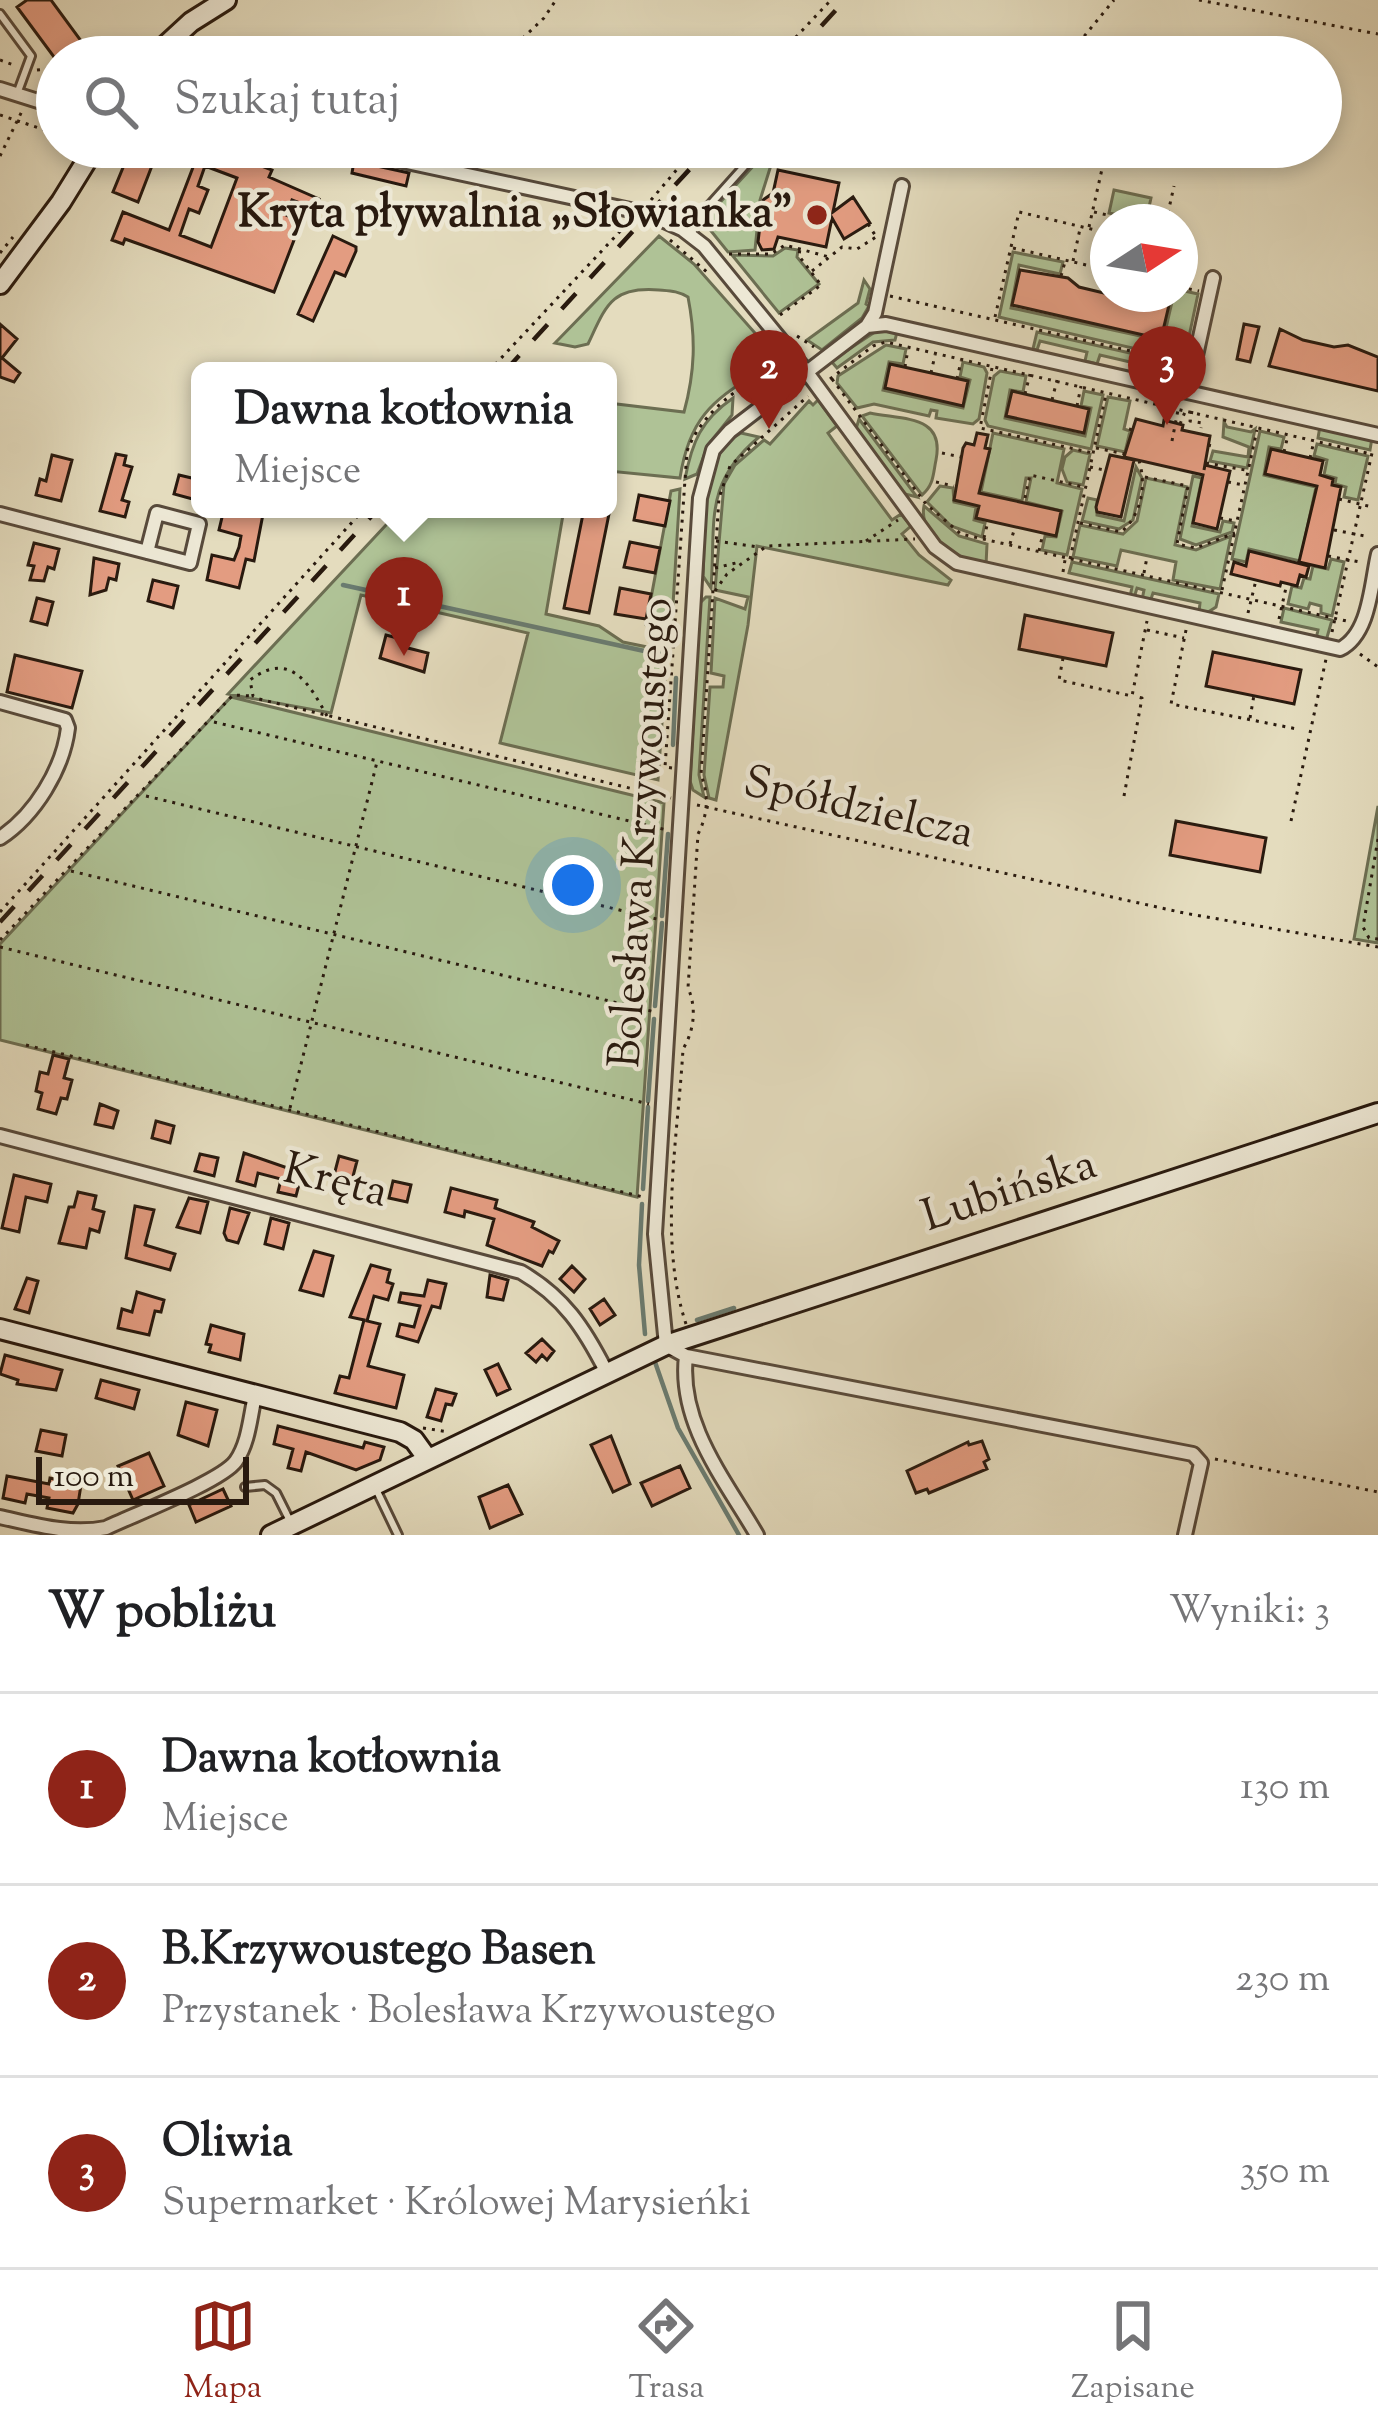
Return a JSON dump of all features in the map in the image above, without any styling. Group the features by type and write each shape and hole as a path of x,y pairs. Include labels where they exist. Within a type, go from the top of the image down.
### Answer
{"main road":[{"path":"176,36 226,0"},
{"path":"0,284 82,168"},
{"name":"Lubińska","path":"272,1535 665,1345 1378,1113"},
{"path":"0,1330 409,1436 427,1458"}],"street":[{"path":"0,89 36,100"},
{"path":"436,168 639,211 691,235 806,371 928,538 948,557 968,567 1328,649 1348,645 1362,624 1378,554"},
{"path":"867,326 875,313 902,186"},
{"path":"1188,392 1213,278"},
{"path":"867,326 886,324 1378,435"},
{"name":"Bolesława Krzywoustego","path":"665,1345 656,1199 705,473 713,450 730,430 867,326"},
{"path":"0,514 147,552 190,562 200,524 157,514 147,552"},
{"path":"0,703 56,716 68,728 54,775 16,826 0,838"},
{"name":"Kręta","path":"0,1136 521,1272 542,1284 579,1321 606,1371"},
{"path":"665,1345 686,1356 1193,1454 1201,1463 1201,1474 1185,1535"},
{"path":"686,1356 683,1381 692,1422 757,1535"},
{"path":"0,1517 70,1532 91,1531 193,1487 235,1462 244,1445 255,1396"}],"lane":[{"path":"0,14 31,56 22,96"},
{"path":"691,235 699,218 743,168"},
{"path":"374,1484 398,1535"},
{"path":"244,1487 265,1485 276,1493 292,1524"}],"path":[{"path":"525,36 556,0"},
{"path":"797,36 831,0"},
{"path":"1084,36 1114,0"},
{"path":"1199,0 1378,34"},
{"path":"0,60 17,66"},
{"path":"32,75 36,70"},
{"path":"0,156 18,122 22,96"},
{"path":"0,115 36,128"},
{"path":"497,362 677,168"},
{"path":"1095,204 1102,169"},
{"path":"1170,204 1174,186"},
{"path":"994,319 1019,212 1089,229 1090,225"},
{"path":"810,272 842,247 857,249 875,235 868,224"},
{"path":"1073,262 1081,227"},
{"path":"728,254 771,254 785,245 829,257"},
{"path":"779,315 820,285 799,256 800,248"},
{"path":"1011,248 1090,266"},
{"path":"1061,277 1065,260"},
{"path":"1198,291 1202,292"},
{"path":"886,295 1186,364"},
{"path":"795,335 820,351"},
{"path":"716,541 767,546 958,533 1335,618 1372,454 886,342 873,346 824,382"},
{"path":"905,367 909,347"},
{"path":"931,373 936,353"},
{"path":"665,767 687,451 697,427 715,406 783,359"},
{"path":"957,379 962,359"},
{"path":"993,366 980,428 1125,454"},
{"path":"1025,394 1030,374"},
{"path":"831,378 926,504 958,533"},
{"path":"1052,400 1057,380"},
{"path":"1077,406 1081,386"},
{"path":"687,1326 678,1303 673,1215 683,1049 692,1035 693,1000 688,988 698,834 706,807 707,789 701,775 721,487 730,466 812,392"},
{"path":"1063,572 1107,392"},
{"path":"1168,421 1171,406"},
{"path":"1180,424 1185,410"},
{"path":"1185,410 1190,421 1202,423 1201,428"},
{"path":"1172,441 1185,410"},
{"path":"1222,592 1258,427"},
{"path":"1284,452 1288,434"},
{"path":"1310,458 1314,440"},
{"path":"942,453 961,457"},
{"path":"1078,523 1121,532 1134,521 1144,477 1139,460"},
{"path":"1370,461 1378,463"},
{"path":"1206,463 1248,471"},
{"path":"1162,480 1165,466"},
{"path":"1090,467 1104,470"},
{"path":"1191,472 1177,544 1196,548 1235,533"},
{"path":"1025,498 1030,476 1086,488"},
{"path":"1144,477 1188,486"},
{"path":"936,482 955,486"},
{"path":"1228,482 1245,485"},
{"path":"1084,496 1098,498"},
{"path":"1339,499 1372,508"},
{"path":"865,542 909,511"},
{"path":"0,912 356,518"},
{"path":"1220,518 1237,521"},
{"path":"983,540 988,521"},
{"path":"1006,559 1015,527"},
{"path":"1334,530 1365,536"},
{"path":"1034,566 1043,533"},
{"path":"713,593 742,562 767,546"},
{"path":"1328,556 1360,562"},
{"path":"1143,575 1147,557"},
{"path":"715,568 742,562"},
{"path":"1248,614 1256,580"},
{"path":"1279,621 1287,583"},
{"path":"1341,589 1353,592"},
{"path":"1132,696 1150,608"},
{"path":"1189,617 1171,704 1297,729"},
{"path":"1145,630 1184,638"},
{"path":"1348,645 1378,667"},
{"path":"1291,821 1328,649"},
{"path":"1063,658 1059,680 1142,698 1124,796"},
{"path":"327,716 298,674 269,669 250,680 253,696 232,695 0,944 662,1107"},
{"path":"1250,719 1254,695"},
{"name":"Spółdzielcza","path":"253,696 683,802 1184,913 1378,947"},
{"path":"214,722 681,833"},
{"path":"289,1110 377,760"},
{"path":"146,796 675,923"},
{"path":"1378,839 1363,927 1369,938 1378,940"},
{"path":"70,871 669,1015"},
{"path":"26,1045 656,1199"},
{"path":"420,1427 449,1432"},
{"path":"1193,1454 1378,1492"}],"green space":[{"path":"752,168 770,168 760,200 755,250 728,252 703,221"},
{"path":"1114,190 1151,198 1150,204 1111,204"},
{"path":"659,236 694,264 777,358 725,394 701,419 680,478 617,472 617,404 684,412 693,355 688,297 678,292 630,291 612,301 588,344 555,343"},
{"path":"785,248 798,250 797,257 819,284 779,313 732,255 773,256"},
{"path":"1013,252 1063,262 1060,274 1019,265 1011,308 1163,341 1170,312 1194,312 1184,360 999,317"},
{"path":"864,280 870,289 862,318 822,350 807,340 858,303"},
{"path":"878,330 897,332 895,340 873,342 837,368 831,361"},
{"path":"1037,332 1183,365 1173,377 1168,376 1169,371 1100,355 1097,364 1085,361 1087,352 1040,341 1037,350 1033,349"},
{"path":"886,345 906,349 903,364 889,362 883,390 963,408 970,380 960,377 963,362 984,367 979,419 973,424 936,418 937,411 931,410 929,416 874,404 857,408 837,383 838,376"},
{"path":"1000,371 1026,376 1023,392 1010,390 1005,418 1085,436 1091,408 1081,406 1084,391 1103,395 1091,449 988,426 985,420 994,376"},
{"path":"1108,397 1130,401 1125,452 1097,446"},
{"path":"733,398 732,415 708,445 697,474 685,479 700,433"},
{"path":"818,400 837,426 828,433 835,443 892,520 901,514 911,526 902,534 919,555 951,580 948,585 757,546 748,625 716,800 709,798 704,775 710,687 723,687 724,676 711,673 715,598 745,609 748,597 715,590 724,484 735,465 764,440 770,444 809,401 813,405"},
{"path":"870,413 919,422 934,435 933,475 922,495 862,416"},
{"path":"859,419 917,497 901,493 856,429"},
{"path":"1224,422 1227,427 1255,429 1247,468 1210,461 1213,451 1248,457 1249,447 1223,437"},
{"path":"1320,426 1372,438 1370,450 1318,438"},
{"path":"1260,431 1284,437 1281,449 1269,447 1264,475 1316,487 1300,561 1249,549 1246,562 1232,559"},
{"path":"741,433 759,437 741,454 721,488 711,588 703,576 706,497 716,460"},
{"path":"993,433 1064,449 1057,483 1082,489 1067,555 1042,550 1045,536 1056,537 1062,511 1026,502 1031,478 1026,478 1022,501 981,492"},
{"path":"1317,444 1368,456 1358,500 1344,497 1346,487 1324,475 1327,460 1314,456"},
{"path":"1073,450 1090,454 1083,485 1067,482 1062,469"},
{"path":"1136,467 1142,478 1133,520 1119,529 1082,521 1088,498 1097,500 1097,515 1124,521"},
{"path":"1193,476 1202,478 1192,526 1220,532 1223,521 1234,523 1232,532 1196,545 1180,539"},
{"path":"1146,478 1187,487 1175,545 1196,550 1231,536 1220,589 1173,580 1176,562 1121,550 1117,566 1073,557 1080,525 1123,534 1137,521"},
{"path":"940,486 953,488 954,502 976,507 974,520 985,523 982,537 951,526 927,502"},
{"path":"680,489 671,638 646,625 671,491"},
{"path":"924,506 959,536 987,544 986,565 964,558 934,537 927,528"},
{"path":"393,518 562,518 546,614 599,626 623,642 667,651 658,780 500,743 528,633 361,595 331,713 228,694"},
{"path":"1331,559 1344,562 1332,616 1310,603 1308,609 1288,604 1292,586 1301,588 1313,566 1328,569"},
{"path":"1072,562 1219,594 1216,607 1205,614 1199,612 1200,603 1153,593 1150,602 1142,600 1144,590 1137,588 1134,598 1130,597 1132,587 1069,573"},
{"path":"710,597 699,775 704,797 693,790 690,781 700,603"},
{"path":"1284,608 1332,620 1326,641 1316,639 1318,630 1281,622"},
{"path":"231,697 664,803 637,1197 0,1040 0,944"},
{"path":"1378,806 1378,943 1354,939"}],"building":[{"path":"27,0 51,0 77,36 38,36 17,7"},
{"path":"123,168 151,168 138,202 113,192"},
{"path":"193,168 204,168 198,186 208,190 199,213 189,209 180,235 211,247 237,178 210,168 267,168 272,170 269,177 319,199 315,209 292,200 286,215 301,222 274,292 125,239 123,244 112,240 123,212 169,230"},
{"path":"353,168 386,168 409,173 406,186 352,173"},
{"name":"Kryta pływalnia „Słowianka”","path":"778,170 839,183 833,212 853,197 870,223 844,239 832,218 826,247 778,237 774,249 762,250 758,242 763,200 773,193"},
{"path":"333,236 356,251 345,276 335,272 313,321 298,314"},
{"path":"1020,270 1068,278 1090,290 1090,312 1167,312 1161,339 1012,305"},
{"path":"0,324 17,339 2,358 20,373 14,382 0,377"},
{"path":"1244,324 1259,327 1250,362 1237,359"},
{"path":"1280,329 1303,340 1348,345 1378,357 1378,391 1269,366"},
{"path":"890,364 968,381 963,406 885,388"},
{"path":"1012,391 1089,409 1084,433 1006,416"},
{"path":"1136,419 1163,426 1164,420 1210,436 1204,470 1205,465 1230,471 1217,529 1193,523 1203,475 1124,457"},
{"path":"977,433 988,435 985,448 990,449 979,493 1061,511 1056,536 976,518 979,506 954,500 963,448 966,443 974,445"},
{"path":"1271,449 1323,461 1320,475 1341,487 1325,568 1299,562 1317,486 1265,474"},
{"path":"116,454 126,456 124,465 132,467 122,500 129,502 125,517 100,511"},
{"path":"52,455 72,460 61,501 36,495 40,479 46,481"},
{"path":"1110,455 1134,460 1121,517 1097,512 1096,507"},
{"path":"179,475 191,478 191,499 174,494"},
{"path":"639,495 670,501 665,526 634,520"},
{"path":"222,518 262,518 254,561 246,559 239,588 207,580 212,555 234,560 239,547 241,536 219,530"},
{"path":"582,518 608,518 589,613 564,608"},
{"path":"630,542 660,548 655,573 624,567"},
{"path":"34,543 59,549 54,569 48,567 44,581 30,580 34,566 28,565"},
{"path":"1249,551 1309,566 1306,577 1300,575 1297,586 1281,582 1280,586 1231,574 1234,562 1246,566"},
{"path":"94,558 119,564 116,580 109,578 106,590 90,595"},
{"path":"153,580 178,586 173,608 148,601"},
{"path":"620,588 651,594 646,619 615,614"},
{"path":"37,598 53,602 47,625 31,621"},
{"path":"1025,615 1113,633 1106,666 1019,649"},
{"path":"386,635 405,640 404,647 428,653 424,672 380,658"},
{"path":"1213,652 1301,670 1294,704 1206,686"},
{"path":"15,655 82,671 72,708 7,692"},
{"path":"1176,821 1266,838 1260,872 1170,855"},
{"path":"53,1055 69,1059 64,1078 72,1080 56,1114 38,1109 42,1093 36,1091 40,1072 48,1074"},
{"path":"100,1104 118,1111 113,1128 95,1124"},
{"path":"156,1121 174,1126 170,1143 152,1138"},
{"path":"244,1153 302,1173 296,1196 278,1192 281,1179 258,1173 255,1186 237,1181"},
{"path":"200,1154 218,1158 214,1176 195,1171"},
{"path":"339,1156 357,1161 350,1188 332,1183"},
{"path":"14,1175 51,1184 47,1202 26,1197 19,1232 2,1228"},
{"path":"393,1181 411,1185 407,1202 389,1198"},
{"path":"451,1188 497,1200 495,1208 534,1222 532,1227 559,1241 553,1253 549,1251 542,1266 487,1245 494,1219 465,1211 464,1217 445,1212"},
{"path":"78,1192 96,1196 93,1209 104,1212 99,1232 90,1229 86,1248 59,1243"},
{"path":"189,1198 208,1202 200,1233 177,1227"},
{"path":"135,1206 154,1210 145,1245 175,1254 170,1270 126,1258"},
{"path":"230,1208 249,1213 238,1243 227,1240 224,1233"},
{"path":"271,1218 289,1223 283,1249 265,1244"},
{"path":"314,1251 333,1256 323,1296 300,1290"},
{"path":"371,1265 390,1270 387,1282 393,1284 388,1300 374,1296 367,1321 380,1324 368,1366 404,1375 396,1408 335,1393 340,1376 349,1378 364,1320 350,1317"},
{"path":"572,1266 585,1279 574,1292 560,1279"},
{"path":"490,1275 508,1280 503,1300 487,1297"},
{"path":"27,1278 38,1281 29,1313 15,1309"},
{"path":"428,1280 446,1284 440,1308 432,1306 418,1342 397,1336 400,1324 414,1327 420,1306 399,1302 401,1293 424,1296"},
{"path":"137,1292 164,1300 161,1312 155,1311 149,1335 118,1328 122,1309 132,1312"},
{"path":"604,1299 615,1315 600,1325 590,1309"},
{"path":"211,1325 244,1334 240,1360 209,1352"},
{"path":"542,1339 554,1351 547,1360 542,1355 536,1362 526,1353"},
{"path":"5,1355 62,1370 56,1390 17,1384 18,1380 0,1374"},
{"path":"498,1364 510,1389 497,1395 485,1370"},
{"path":"101,1380 139,1390 134,1409 96,1398"},
{"path":"436,1389 456,1394 452,1405 446,1404 441,1421 427,1417"},
{"path":"186,1402 217,1410 208,1446 178,1435"},
{"path":"278,1426 363,1448 365,1442 384,1447 380,1460 356,1470 306,1452 301,1471 288,1468 293,1449 274,1444"},
{"path":"41,1430 66,1435 62,1456 36,1451"},
{"path":"611,1436 630,1484 613,1492 591,1445"},
{"path":"982,1441 989,1459 984,1462 987,1469 929,1493 927,1489 916,1493 907,1471 968,1442"},
{"path":"149,1453 164,1486 133,1500 118,1466"},
{"path":"680,1466 690,1488 652,1506 641,1483"},
{"path":"7,1476 81,1485 78,1504 73,1513 47,1508 49,1498 27,1494 25,1503 3,1498"},
{"path":"508,1485 522,1514 490,1528 479,1497"},
{"path":"223,1489 231,1506 196,1522 189,1505"}],"waterway":[{"path":"343,585 667,656"},
{"path":"673,745 676,678"},
{"path":"662,916 668,834"},
{"path":"655,1006 662,923"},
{"path":"648,1101 654,1019"},
{"path":"643,1189 648,1107"},
{"path":"642,1204 639,1265 645,1334"},
{"path":"697,1320 734,1308"},
{"path":"655,1362 678,1428 739,1535"}],"railway":[{"path":"812,36 845,0"},
{"path":"513,362 691,168"},
{"path":"0,922 370,518"}],"place":[{"name":"Kryta pływalnia „Słowianka”","path":"817,215"},
{"name":"Oliwia","path":"1167,425"},
{"name":"B.Krzywoustego Basen","path":"769,429"},
{"name":"Dawna kotłownia","path":"404,656"}]}
